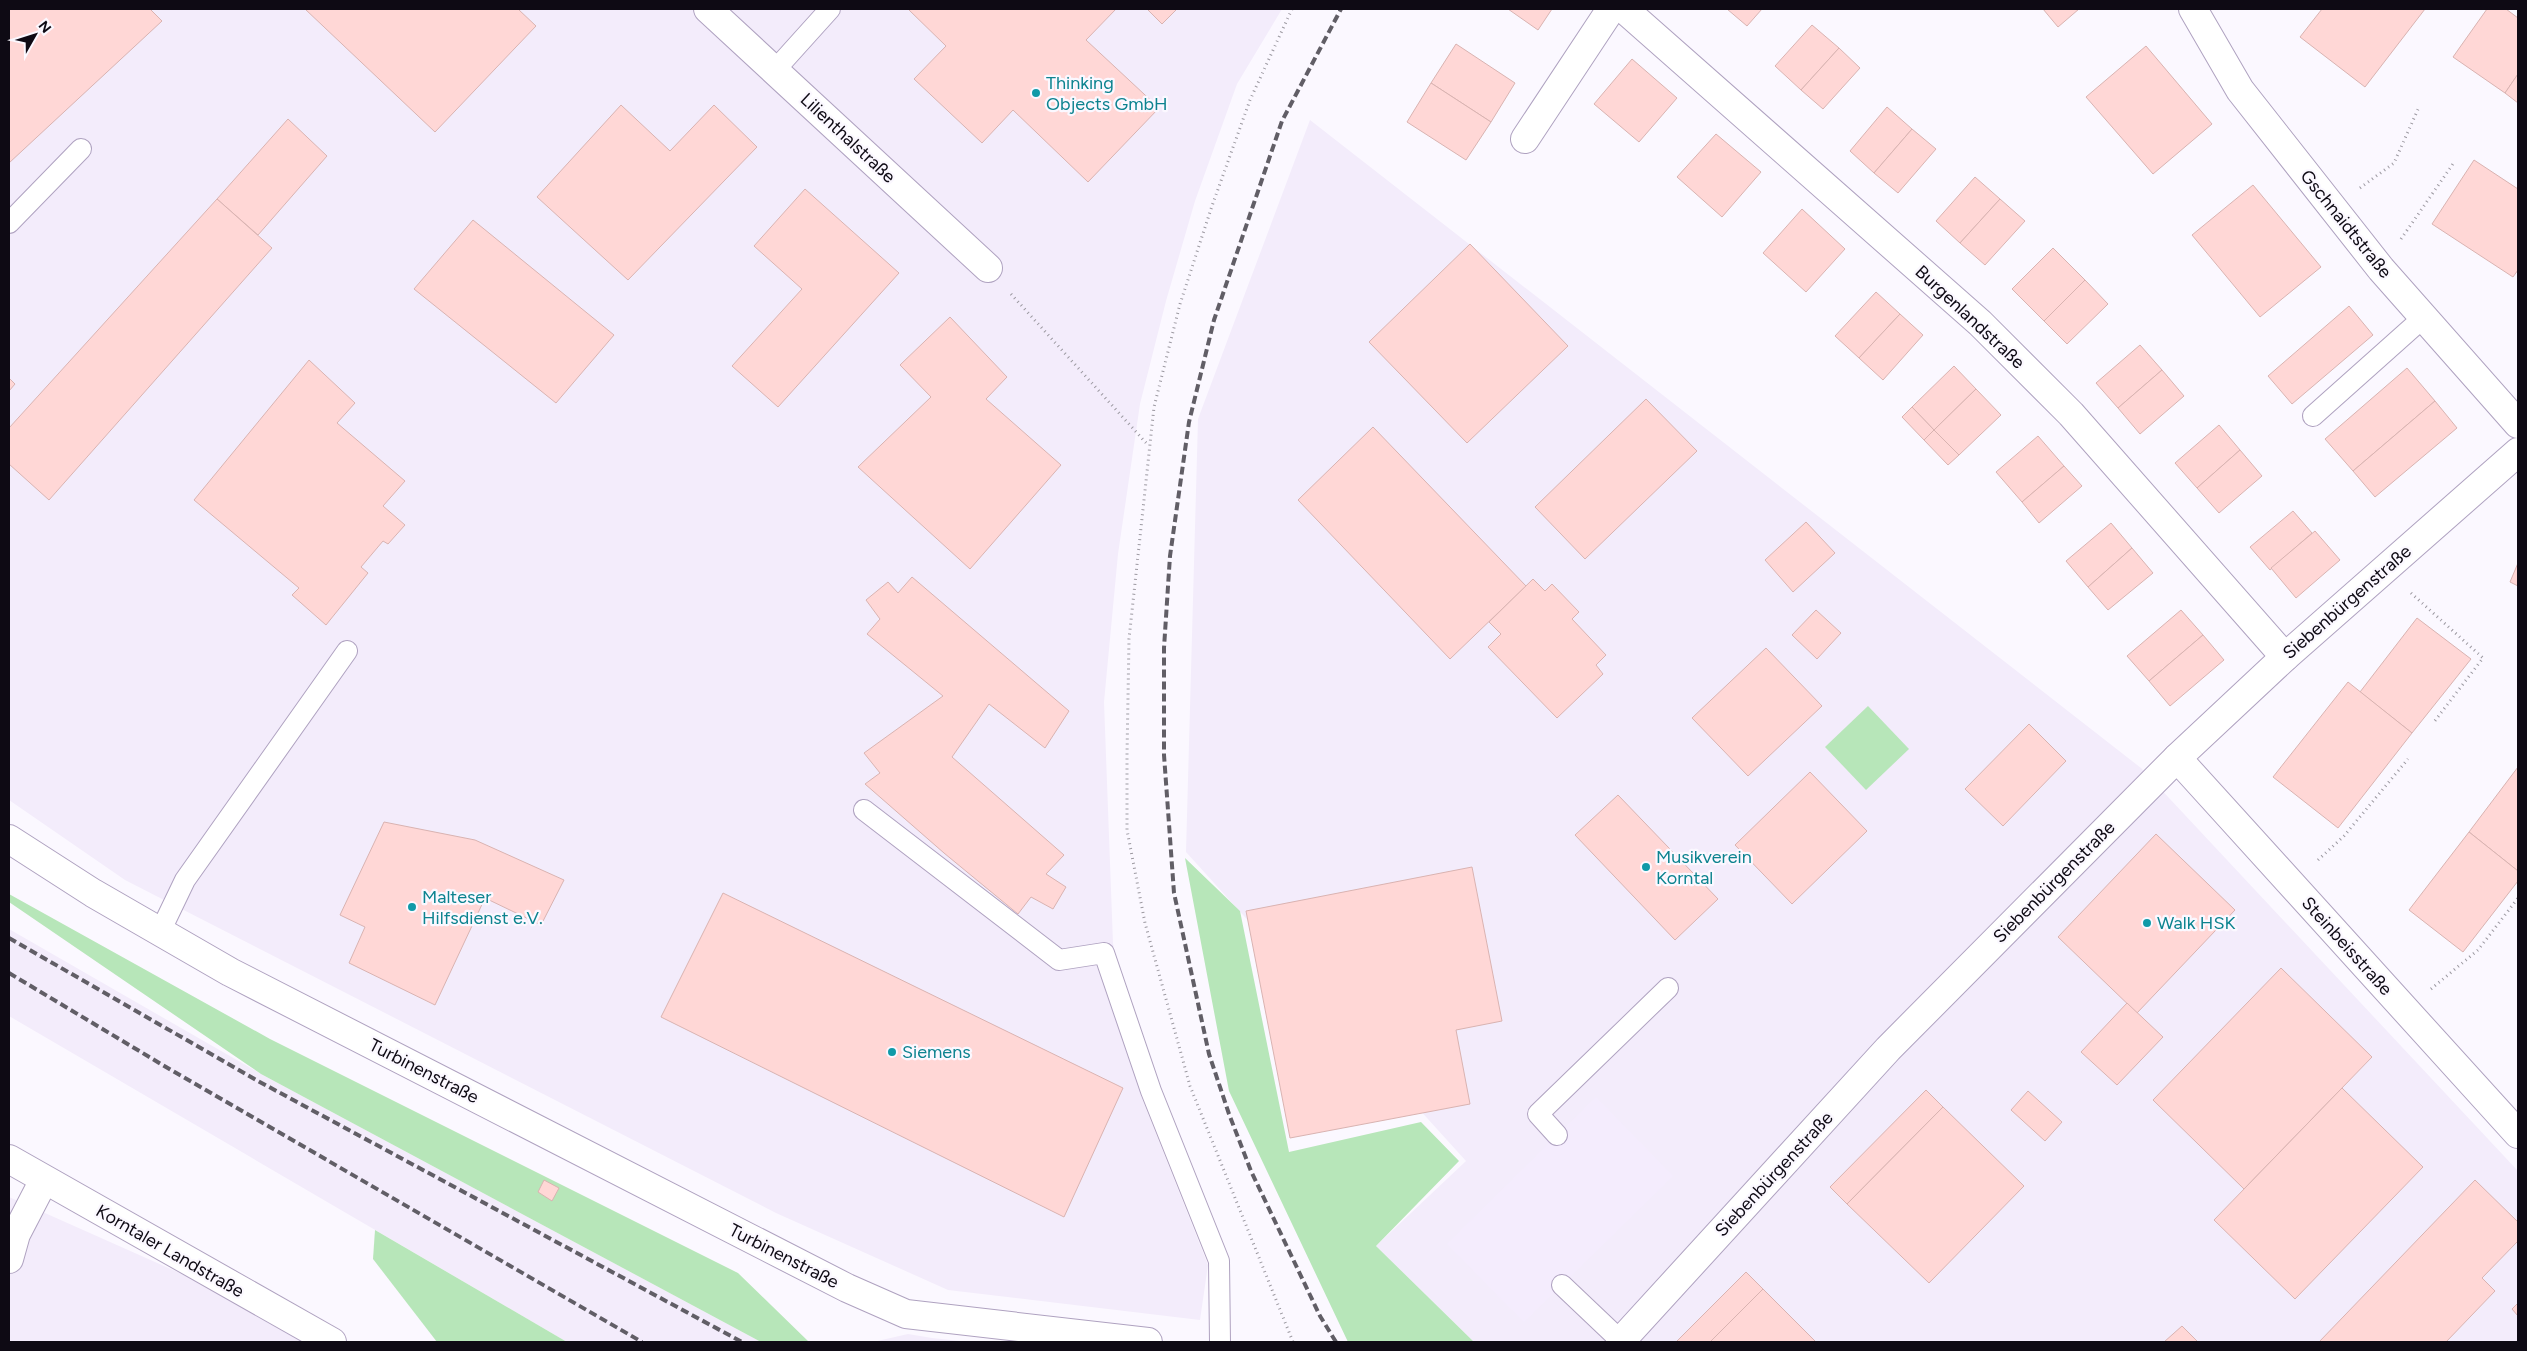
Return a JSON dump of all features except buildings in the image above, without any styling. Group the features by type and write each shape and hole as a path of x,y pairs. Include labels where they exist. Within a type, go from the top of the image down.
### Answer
{"street":[{"name":"Lilienthalstraße","path":"708,9 988,268"},
{"path":"1525,138 1611,9"},
{"name":"Burgenlandstraße","path":"1624,9 1980,323 2071,414 2285,657"},
{"name":"Gschnaidtstraße","path":"2193,9 2240,90 2380,269 2518,424"},
{"name":"Siebenbürgenstraße","path":"1620,1341 1888,1049 2176,758 2285,657 2518,452"},
{"name":"Steinbeisstraße","path":"2176,758 2518,1134"},
{"name":"Turbinenstraße","path":"9,839 93,893 230,972 847,1288 906,1314 1148,1342"},
{"name":"Korntaler Landstraße","path":"9,1159 332,1342"},
{"path":"9,1259 16,1234 44,1180"}],"lane":[{"path":"775,70 830,9"},
{"path":"9,223 81,149"},
{"path":"2313,416 2424,317"},
{"path":"160,932 185,880 347,651"},
{"path":"864,810 1059,960 1104,953 1151,1091 1219,1261 1220,1342"},
{"path":"1557,1136 1538,1114 1668,988"},
{"path":"1562,1285 1620,1341"}],"path":[{"path":"1292,9 1250,100 1209,214 1180,304 1154,407 1148,446 1129,639 1128,830 1145,923 1190,1086 1293,1342"},
{"path":"2333,208 2394,163 2419,107"},
{"path":"2380,269 2455,161"},
{"path":"988,268 1148,446"},
{"path":"2385,569 2483,658 2434,722"},
{"path":"2292,885 2344,836 2408,759"},
{"path":"2406,1010 2478,950 2518,898"}],"shaded area":[{"path":"9,9 1282,9 1237,84 1195,201 1166,301 1140,404 1118,554 1104,702 1113,943 1141,1096 1208,1265 1200,1320 948,1290 776,1213 125,880 9,800"},
{"path":"1310,120 2141,768 2518,1171 2518,1342 1474,1342 1376,1246 1466,1161 1186,852 1198,419"},
{"path":"9,929 261,1074 761,1342 567,1342 9,1016"},
{"path":"1596,1097 1673,1176 1524,1322 1447,1244"},
{"path":"9,1197 319,1335 332,1342 9,1342"},
{"path":"908,1334 932,1338 970,1342 873,1342"}],"green space":[{"path":"1868,706 1909,749 1866,790 1825,747"},
{"path":"1185,858 1240,911 1289,1152 1421,1122 1459,1161 1376,1246 1474,1342 1348,1342 1229,1091"},
{"path":"9,894 270,1039 738,1273 809,1342 761,1342 261,1074 9,902"},
{"path":"375,1230 567,1342 437,1342 373,1259"}],"railway":[{"path":"1336,1342 1320,1316 1251,1171 1209,1054 1174,893 1164,755 1164,648 1170,556 1189,422 1214,320 1282,121 1341,9"},
{"path":"9,938 258,1081 742,1342"},
{"path":"9,973 171,1070 642,1342"}],"place":[{"name":"Thinking Objects GmbH","path":"1036,93"},
{"name":"Musikverein Korntal","path":"1646,867"},
{"name":"Malteser Hilfsdienst e.V.","path":"412,907"},
{"name":"Walk HSK","path":"2147,923"},
{"name":"Siemens","path":"892,1052"}]}
